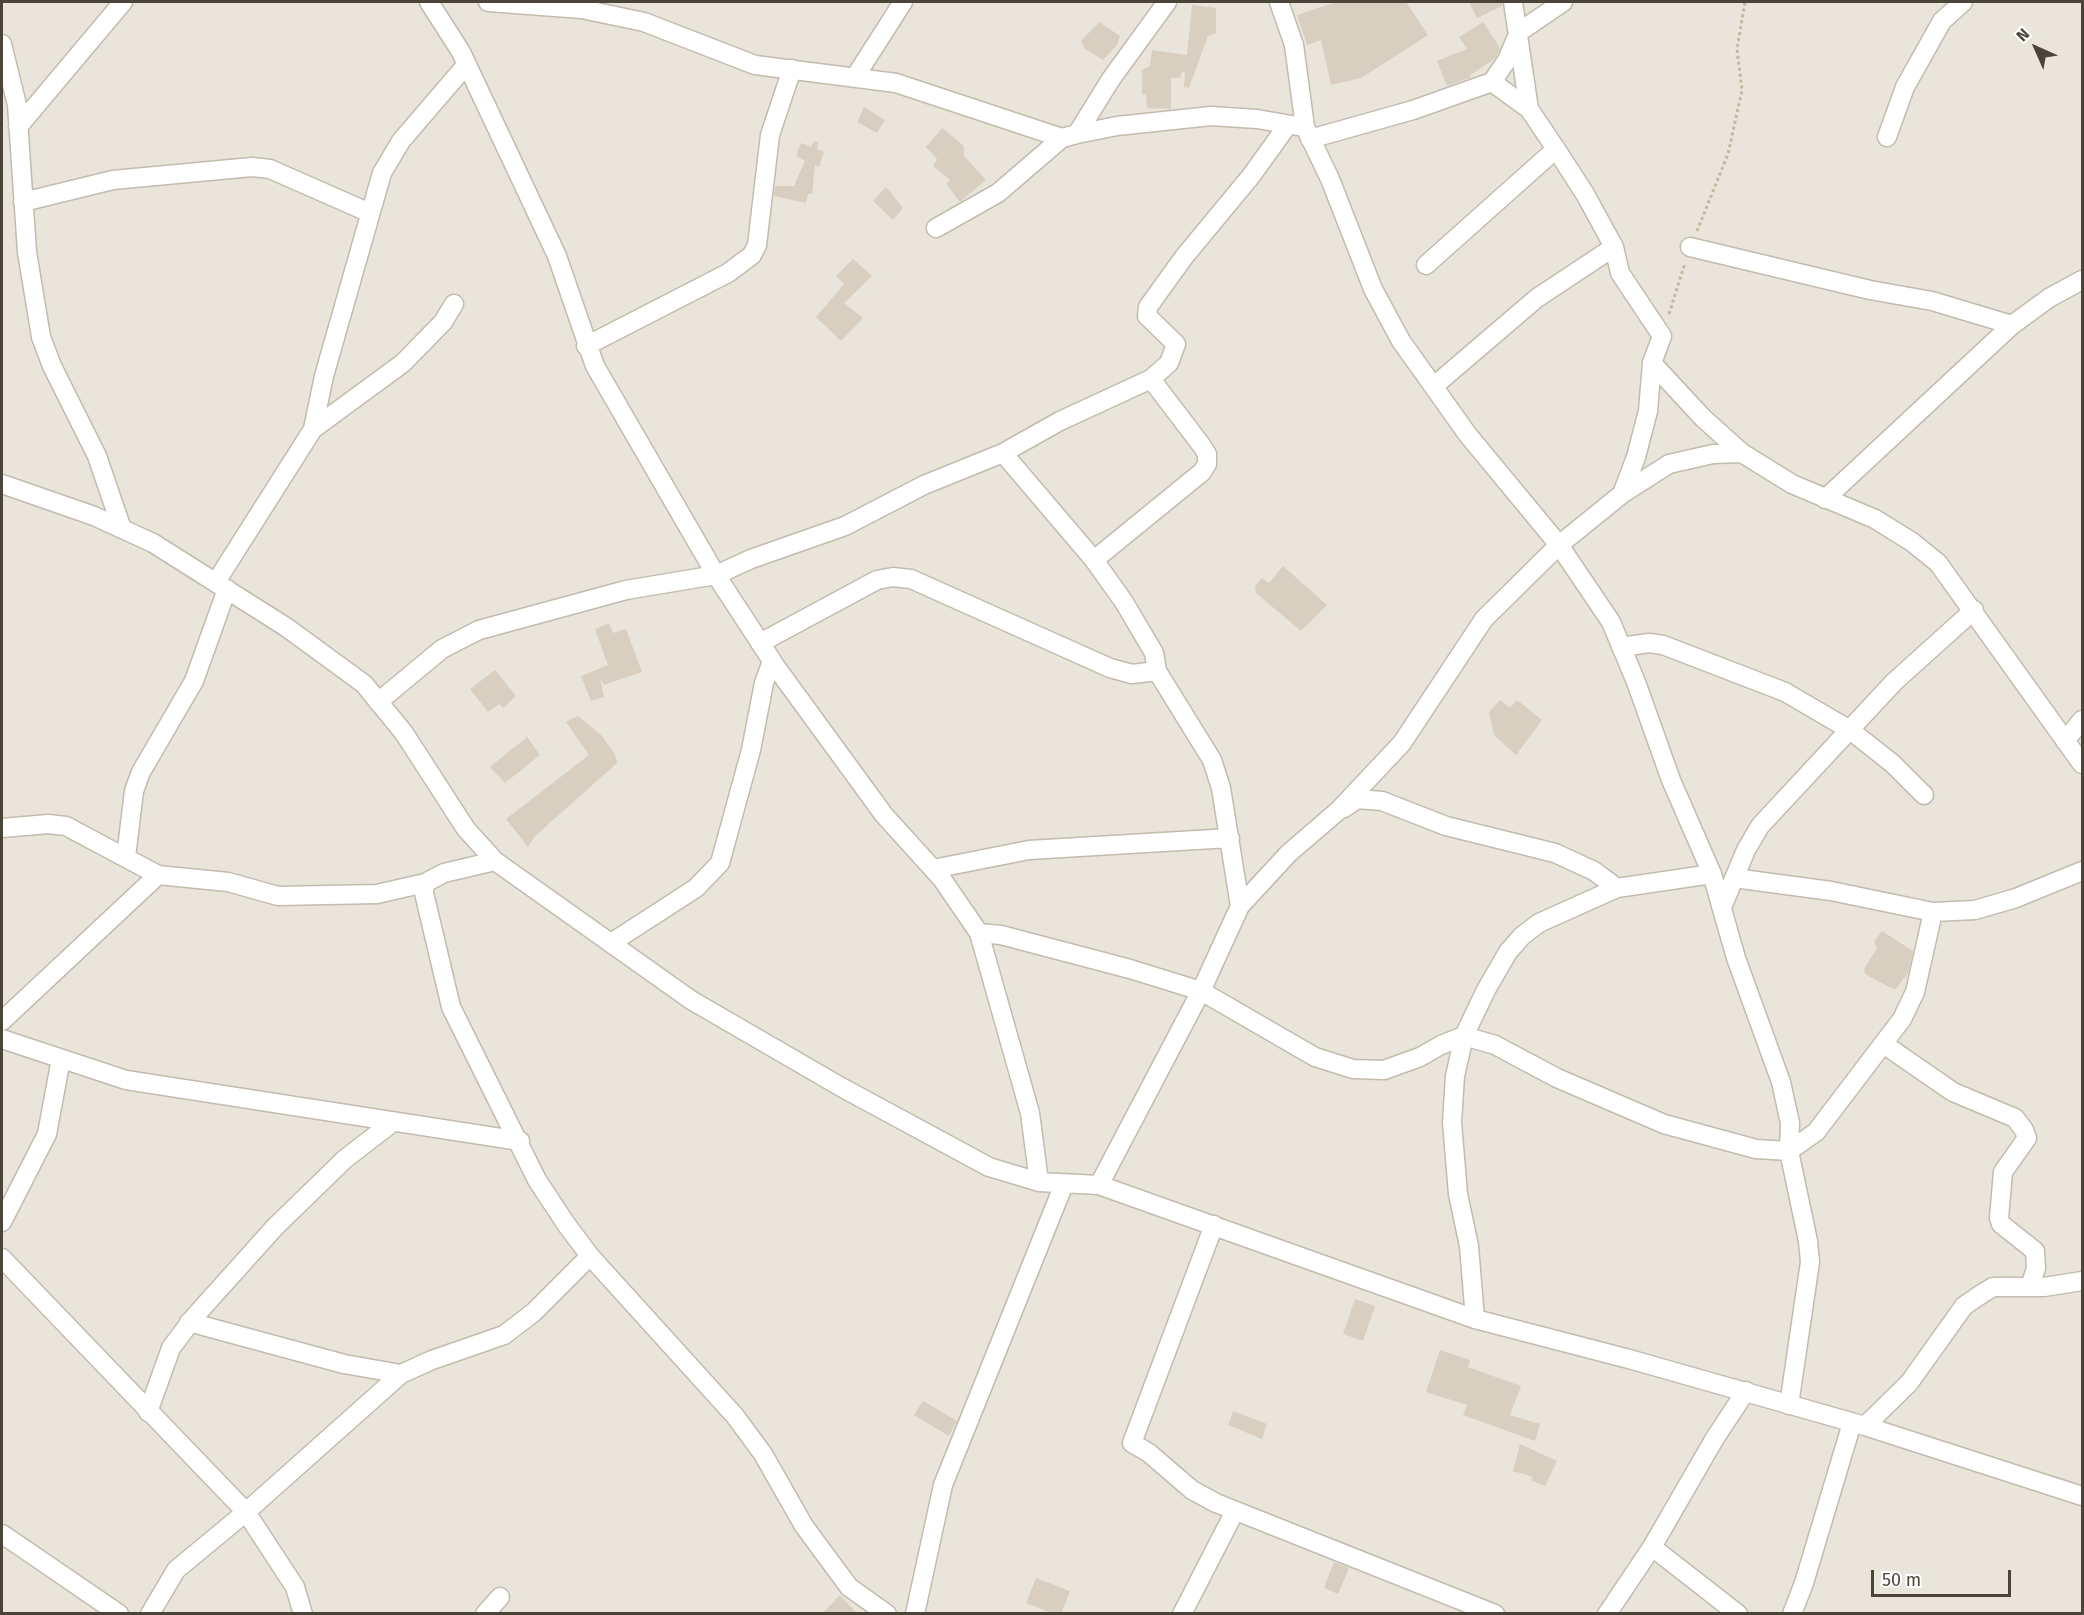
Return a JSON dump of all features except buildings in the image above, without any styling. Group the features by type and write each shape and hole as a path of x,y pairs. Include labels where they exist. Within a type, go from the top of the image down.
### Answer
{"street":[{"path":"18,127 123,2"},
{"path":"429,2 443,21 467,64 557,256 595,366 716,575 772,661 884,815 933,869 980,933 1030,1113 1039,1182"},
{"path":"488,2 582,9 633,20 754,65 896,83 1069,136 1117,126 1211,116 1257,119 1301,131 1413,110 1492,82 1507,60 1519,32 1563,2"},
{"path":"855,77 903,2"},
{"path":"936,228 998,193 1069,136 1167,2"},
{"path":"1279,2 1294,45 1301,131 1330,179 1373,289 1401,341 1468,435 1559,544 1611,622 1671,780 1712,874 1723,905 1736,958 1781,1082 1790,1123 1790,1151 1803,1210 1810,1262 1790,1405"},
{"path":"1513,2 1529,109"},
{"path":"1887,137 1905,87 1942,21 1963,2"},
{"path":"2,44 12,77 27,252 41,337 57,377 97,456 122,529"},
{"path":"126,857 134,791 141,772 194,681 221,586 313,429 324,376 382,172 401,141 467,64"},
{"path":"586,345 728,273 752,255 757,245 770,135 792,69"},
{"path":"1492,82 1529,109 1557,148 1614,247 1620,273 1662,336 1652,363 1648,411 1636,457 1622,494"},
{"path":"378,702 442,650 478,630 626,590 716,575 751,559 845,526 924,486 1003,453 1060,422 1151,379 1170,363 1176,344 1150,320 1146,312 1148,307 1184,257 1251,176 1301,131"},
{"path":"1426,266 1557,148"},
{"path":"23,202 113,180 252,167 270,169 370,213"},
{"path":"1434,386 1537,298 1614,247"},
{"path":"1690,247 1870,290 1932,300 2012,325"},
{"path":"1826,499 2012,325 2049,298 2082,280"},
{"path":"313,429 403,363 443,322 454,304"},
{"path":"1652,363 1703,418 1742,453 1792,484 1875,519 1912,542 1938,563 1974,610 2082,764"},
{"path":"1094,560 1202,472 1207,465 1207,454 1202,446 1151,379"},
{"path":"1003,453 1094,560 1124,602 1154,653 1157,671 1212,760 1221,788 1240,906"},
{"path":"1099,1185 1201,991 1240,906 1289,853 1340,810 1402,743 1484,619 1559,544 1622,494 1670,464 1713,454 1742,453"},
{"path":"2,484 153,543 286,627 364,684 404,733 466,830 495,861 691,1000 841,1087 989,1167 1039,1182 1099,1185 1475,1319 1746,1391 2082,1496"},
{"path":"760,643 877,580 893,577 911,579 1110,668 1132,674 1157,671"},
{"path":"1723,905 1760,826 1894,682 1974,610"},
{"path":"1621,647 1649,643 1689,653 1785,692 1850,730 1893,764 1924,795"},
{"path":"610,943 696,888 720,863 751,750 764,683 772,661"},
{"path":"2065,741 2082,720"},
{"path":"1340,810 1358,799 1383,801 1446,826 1555,853 1594,871 1617,888"},
{"path":"2,828 48,824 66,826 158,875 228,882 278,896 377,894 425,883 444,873 495,861"},
{"path":"933,869 1029,850 1230,838"},
{"path":"1734,878 1831,891 1933,912 1975,910 2016,898 2082,871"},
{"path":"1475,1319 1469,1246 1458,1194 1452,1122 1455,1076 1464,1036 1497,971 1522,936 1539,923 1617,888 1712,874"},
{"path":"2,1021 158,875"},
{"path":"425,883 424,892 451,1007 520,1141 537,1180 590,1256 735,1416 763,1454 810,1534 849,1587 887,1614"},
{"path":"980,933 1001,935 1119,966 1201,991 1315,1057 1353,1069 1384,1070 1420,1057 1464,1036 1495,1045 1557,1078 1664,1124 1756,1149 1790,1151 1816,1132 1885,1045 1915,992 1933,912"},
{"path":"2,1040 126,1080 520,1141"},
{"path":"1885,1045 1953,1092 2015,1118 2024,1130 2027,1138 2003,1172 2000,1218 2001,1224 2035,1251 2036,1268 2030,1287"},
{"path":"2,1222 47,1134 61,1059"},
{"path":"148,1412 171,1348 189,1322 275,1227 345,1159 393,1122"},
{"path":"915,1614 943,1485 1064,1184"},
{"path":"1214,1225 1132,1442 1192,1490 1235,1511 1495,1614"},
{"path":"150,1614 176,1570 246,1512 401,1374 432,1360 504,1335 534,1312 590,1256"},
{"path":"2,1258 246,1512 295,1587 303,1614"},
{"path":"1792,1614 1859,1425 1909,1383 1964,1306 1993,1287 2030,1287 2082,1281"},
{"path":"189,1322 344,1364 401,1374"},
{"path":"1607,1614 1652,1547 1715,1438 1746,1391"},
{"path":"1182,1614 1235,1511"},
{"path":"2,1534 119,1614"},
{"path":"1652,1547 1738,1614"},
{"path":"485,1614 500,1597"}],"path":[{"path":"1662,336 1690,247 1728,154 1742,90 1737,48 1745,2"}],"shaded area":[{"path":"2,2 2082,2 2082,1613 2,1613"}]}
